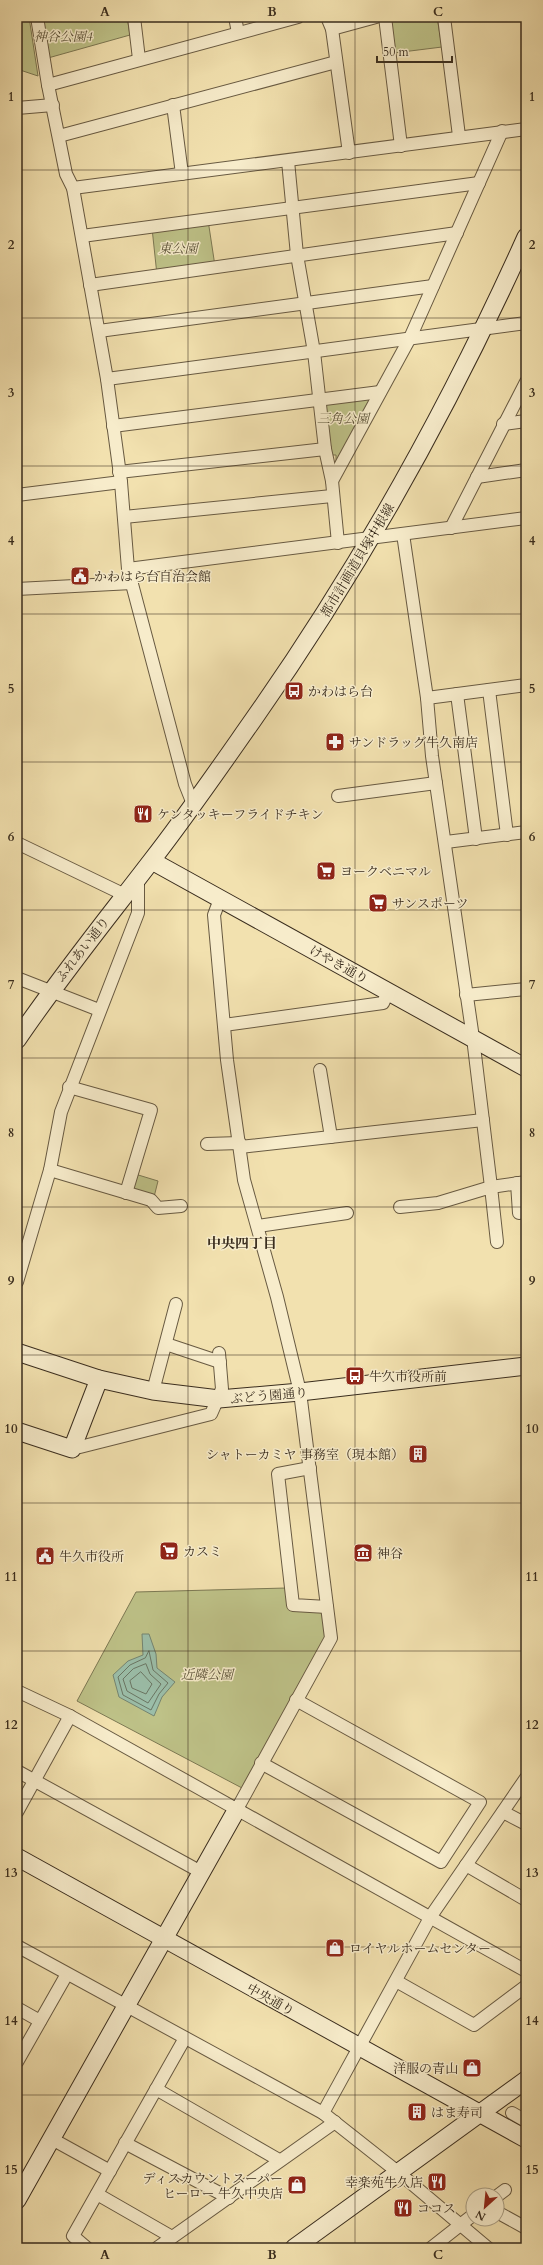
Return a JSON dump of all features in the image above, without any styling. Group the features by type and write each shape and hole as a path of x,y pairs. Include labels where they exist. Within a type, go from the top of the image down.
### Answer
{"street":[{"path":"37,17 48,85 66,174 73,188 107,379 120,477 128,569 185,784 194,804"},
{"path":"134,17 139,59"},
{"path":"235,17 238,33"},
{"path":"48,85 238,33 278,20 298,17"},
{"path":"327,17 332,29 349,153"},
{"path":"332,29 376,17"},
{"path":"385,17 401,146"},
{"path":"444,17 459,136"},
{"path":"59,136 336,62"},
{"path":"17,108 53,105"},
{"path":"173,105 182,174"},
{"path":"73,188 401,146 459,136 526,129"},
{"path":"332,481 410,338 502,131"},
{"path":"288,161 294,207 297,255 314,352 325,449 332,481 332,496 338,543"},
{"path":"82,236 479,183"},
{"path":"90,285 456,233"},
{"name":"都市計画道貝塚中根線","path":"152,861 194,804 325,614 373,537 434,427 484,328 526,237"},
{"path":"98,331 433,286"},
{"path":"107,379 526,322"},
{"path":"451,528 503,424 526,382"},
{"path":"113,426 380,392"},
{"path":"503,424 526,421"},
{"path":"17,495 120,477 325,449"},
{"path":"477,477 526,470"},
{"path":"124,517 332,496"},
{"path":"128,569 526,518"},
{"path":"403,534 427,698 436,783 446,842 473,1038 497,1242"},
{"path":"17,589 132,583"},
{"path":"427,698 526,685"},
{"path":"489,690 507,835"},
{"path":"457,694 476,839"},
{"path":"338,796 436,783"},
{"path":"446,842 526,832"},
{"path":"17,842 125,895"},
{"name":"ふれあい通り","path":"17,1040 50,991 152,861"},
{"name":"けやき通り","path":"152,861 526,1068"},
{"path":"17,1282 50,1170 61,1112 69,1087 138,913 138,878"},
{"path":"17,2200 127,2006 331,1638 300,1392 258,1226 244,1180 227,1060 214,915 220,899"},
{"path":"17,978 99,1010"},
{"path":"466,995 526,989"},
{"path":"224,1025 383,1003 388,992"},
{"path":"320,1070 331,1137"},
{"path":"69,1087 151,1110 126,1193"},
{"path":"207,1144 240,1145 331,1137 483,1120"},
{"path":"50,1170 151,1200 158,1208 181,1206"},
{"path":"400,1206 438,1203 491,1187 521,1183 520,1214"},
{"path":"258,1226 347,1213"},
{"path":"152,1391 176,1304"},
{"path":"17,1431 72,1449 208,1416 213,1411 222,1389 220,1357 166,1344"},
{"name":"ぶどう園通り","path":"17,1352 99,1379 152,1391 219,1399 300,1392 526,1366"},
{"path":"72,1449 99,1379"},
{"path":"310,1468 278,1474 294,1605 327,1607"},
{"path":"17,1691 70,1716 431,1916 526,1971"},
{"path":"261,1762 441,1862 480,1802 296,1700"},
{"path":"17,1812 70,1716"},
{"path":"17,1771 201,1872"},
{"path":"323,2113 431,1916 526,1778"},
{"path":"503,1812 526,1824"},
{"name":"中央通り","path":"17,1858 358,2048 526,2139"},
{"path":"466,1865 526,1900"},
{"path":"17,1946 323,2113 399,2173 488,2248"},
{"path":"17,2062 67,1974"},
{"path":"396,1980 474,2025 526,1986"},
{"path":"17,2008 40,2021"},
{"path":"87,2248 73,2236 184,2038"},
{"path":"294,2248 526,2080"},
{"path":"156,2089 280,2160"},
{"path":"512,2113 526,2121"},
{"path":"157,2248 335,2122"},
{"path":"52,2139 110,2171"},
{"path":"125,2143 228,2198"},
{"path":"97,2194 172,2237"},
{"path":"505,2216 526,2228"},
{"path":"431,2248 465,2221"}],"green space":[{"path":"17,17 29,17 38,76 17,69"},
{"name":"神谷公園4","path":"82,17 127,17 130,35 48,58 43,21"},
{"path":"402,17 437,17 442,47 394,53 389,19"},
{"name":"東公園","path":"208,220 215,266 157,275 152,228"},
{"name":"三角公園","path":"373,398 336,465 336,455 330,455 324,404"},
{"path":"135,1174 158,1181 154,1197 131,1190"},
{"name":"近隣公園","path":"286,1588 289,1610 322,1612 326,1636 242,1788 77,1701 136,1592"}],"water":[{"path":"142,1634 149,1634 156,1654 157,1668 175,1682 162,1697 154,1716 119,1697 113,1675 128,1661 143,1655"}],"place":[{"name":"かわはら台自治会館","path":"80,576"},
{"name":"かわはら台","path":"294,691"},
{"name":"サンドラッグ牛久南店","path":"335,742"},
{"name":"ケンタッキーフライドチキン","path":"143,814"},
{"name":"ヨークベニマル","path":"326,871"},
{"name":"サンスポーツ","path":"378,903"},
{"name":"牛久市役所前","path":"355,1376"},
{"name":"シャトーカミヤ 事務室（現本館）","path":"418,1454"},
{"name":"カスミ","path":"169,1551"},
{"name":"神谷","path":"363,1553"},
{"name":"牛久市役所","path":"45,1556"},
{"name":"ロイヤルホームセンター","path":"335,1948"},
{"name":"洋服の青山","path":"472,2068"},
{"name":"はま寿司","path":"417,2112"},
{"name":"幸楽苑牛久店","path":"437,2182"},
{"name":"ディスカウントスーパー ヒーロー 牛久中央店","path":"297,2185"},
{"name":"ココス","path":"403,2208"}],"district":[{"name":"中央四丁目","path":"242,1243"}]}
